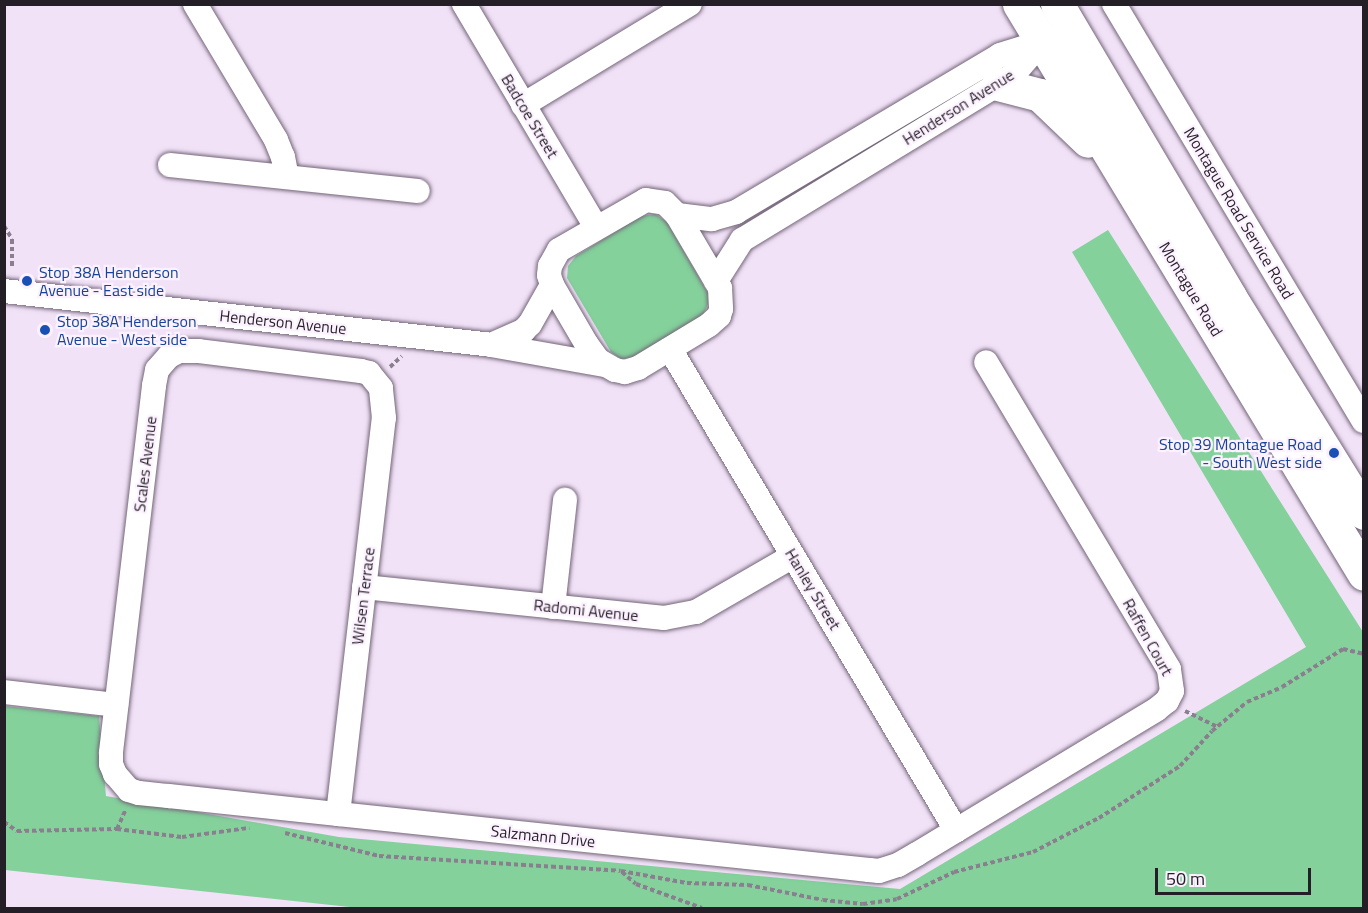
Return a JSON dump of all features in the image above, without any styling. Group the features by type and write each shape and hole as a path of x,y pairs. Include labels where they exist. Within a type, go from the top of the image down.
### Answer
{"main road":[{"name":"Montague Road","path":"1019,4 1364,574"},
{"name":"Montague Road","path":"1063,15 1230,297 1364,513"},
{"path":"1042,42 1063,15"},
{"path":"998,84 1040,95 1120,171"}],"street":[{"path":"195,4 276,140 284,157 287,177"},
{"name":"Badcoe Street","path":"464,4 596,227"},
{"path":"523,105 690,4"},
{"name":"Montague Road Service Road","path":"1114,4 1364,421"},
{"name":"Henderson Avenue","path":"716,281 742,240 1012,76 1042,42"},
{"name":"Henderson Avenue","path":"677,215 712,219 736,212 1000,55 1042,42"},
{"path":"170,165 418,191"},
{"path":"646,200 665,203 677,215 716,281 722,300 719,316 639,368 625,372 604,365 587,345 552,285 549,275 554,257 559,250 596,227 646,200"},
{"name":"Henderson Avenue","path":"8,280 491,345 604,365"},
{"path":"491,345 524,330 530,324 552,285"},
{"name":"Hanley Street","path":"670,349 956,830"},
{"name":"Scales Avenue","path":"125,793 111,764 116,705 154,386 162,362 179,351 199,351 361,371 380,376"},
{"name":"Raffen Court","path":"956,830 1157,710 1167,701 1172,691 1169,669 986,362"},
{"name":"Wilsen Terrace","path":"338,814 385,408 380,376"},
{"path":"553,607 565,500"},
{"name":"Radomi Avenue","path":"364,587 664,618 696,612 793,556"},
{"path":"4,692 116,705"},
{"name":"Salzmann Drive","path":"125,793 879,871 898,865 956,830"}],"path":[{"path":"4,226 12,238 8,280"},
{"path":"380,376 405,354"},
{"path":"1177,706 1218,727"},
{"path":"117,830 125,793"},
{"path":"586,840 636,884 702,909"}],"green space":[{"path":"655,214 667,222 708,293 708,304 703,315 632,358 621,359 611,352 567,278 568,266 576,256 641,216"},
{"path":"1108,230 1363,632 1363,908 359,908 5,870 5,706 99,716 106,796 339,837 900,889 1306,647 1072,252"}],"place":[{"name":"Stop 38A Henderson Avenue - East side","path":"27,281"},
{"name":"Stop 38A Henderson Avenue - West side","path":"45,330"},
{"name":"Stop 39 Montague Road - South West side","path":"1334,453"}]}
